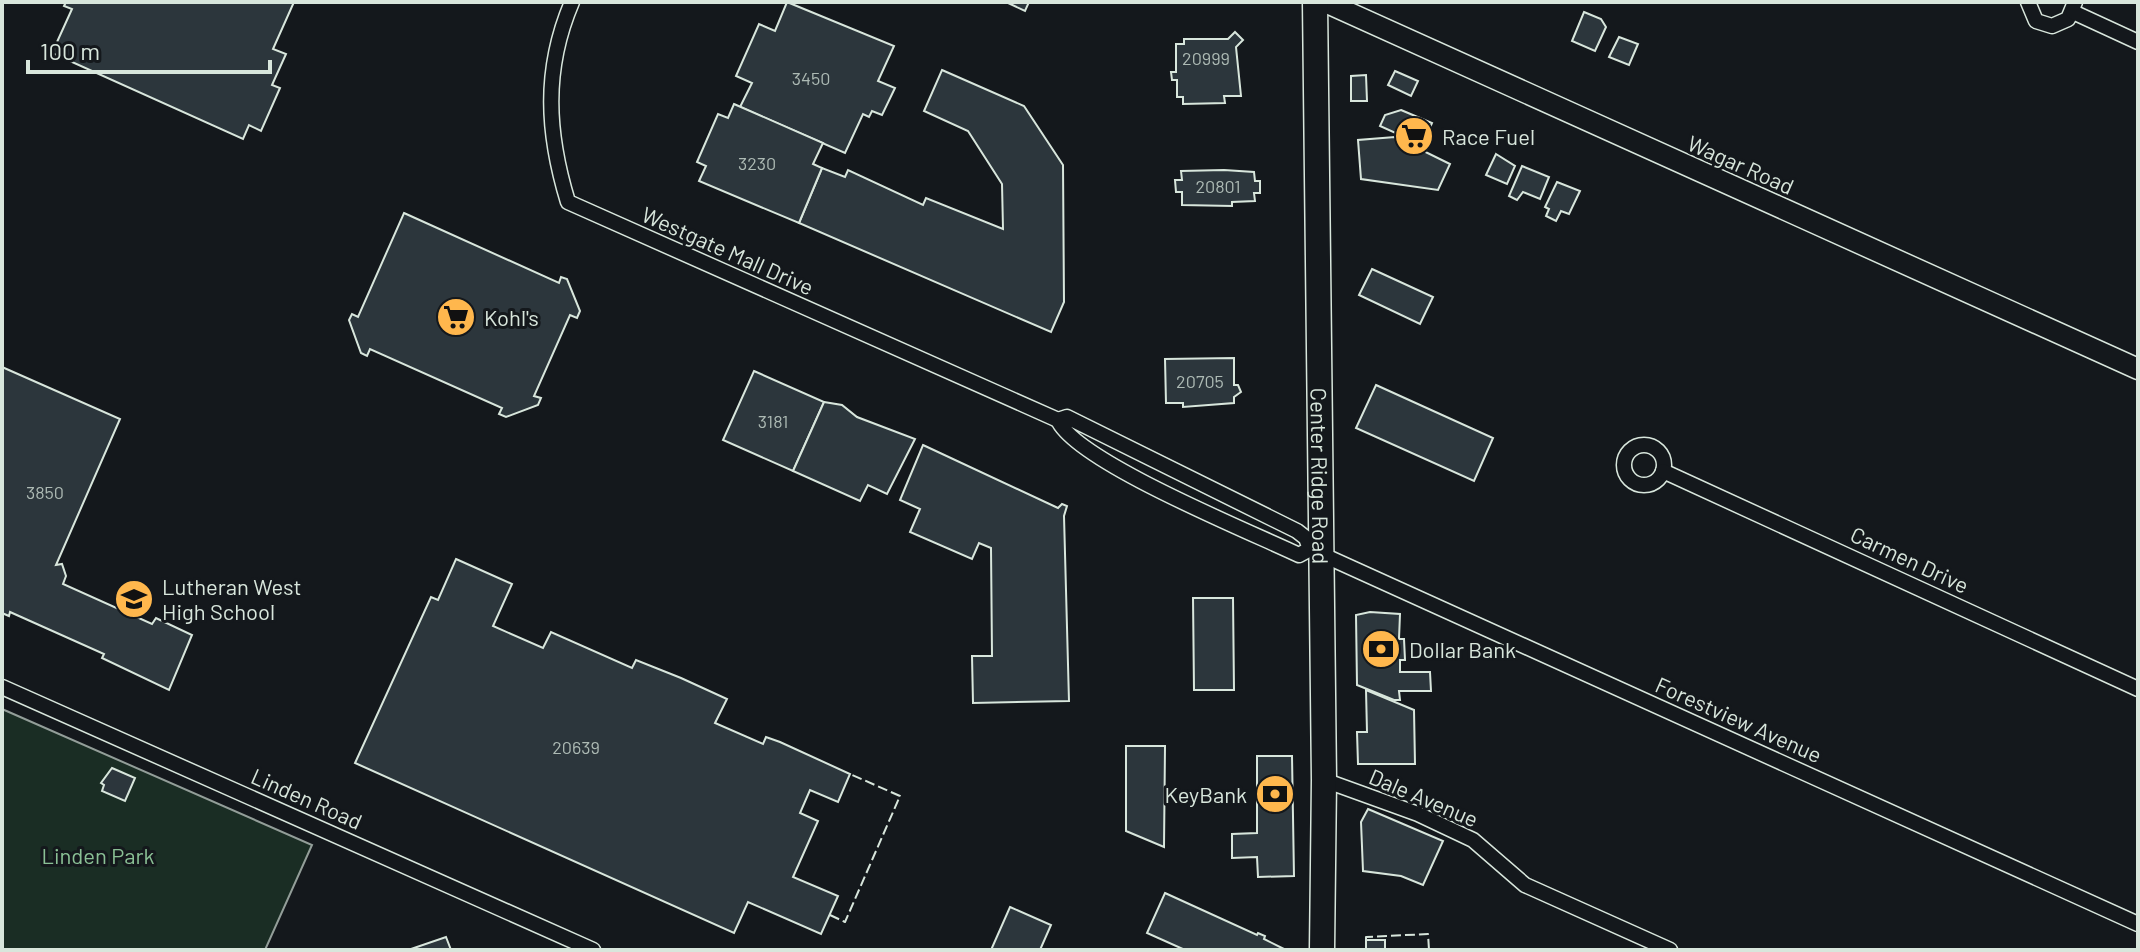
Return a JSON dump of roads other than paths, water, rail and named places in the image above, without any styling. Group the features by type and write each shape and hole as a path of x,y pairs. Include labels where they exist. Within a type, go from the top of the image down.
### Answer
{"main road":[{"name":"Center Ridge Road","path":"1315,2 1316,551 1324,780 1322,950"},
{"name":"Wagar Road","path":"1325,2 2138,369"}],"street":[{"name":"Westgate Mall Drive","path":"572,2 556,49 549,94 554,146 568,202 1058,420 1067,417 1297,531 1316,551 1299,555 1137,477 1080,444 1061,429 1058,420"},
{"path":"2028,2 2031,14 2044,25 2061,24 2074,7 2138,42"},
{"name":"Carmen Drive","path":"1663,471 2138,689"},
{"name":"Forestview Avenue","path":"1316,551 2138,924"},
{"name":"Linden Road","path":"2,687 593,950"},
{"name":"Dale Avenue","path":"1324,780 1418,814 1473,840 1525,885 1670,950"}],"place":[{"name":"Race Fuel","path":"1414,136"},
{"name":"Kohl's","path":"456,317"},
{"name":"Lutheran West High School","path":"134,599"},
{"name":"Dollar Bank","path":"1381,649"},
{"name":"KeyBank","path":"1275,794"}],"park label":[{"name":"Linden Park","path":"98,855"}]}
